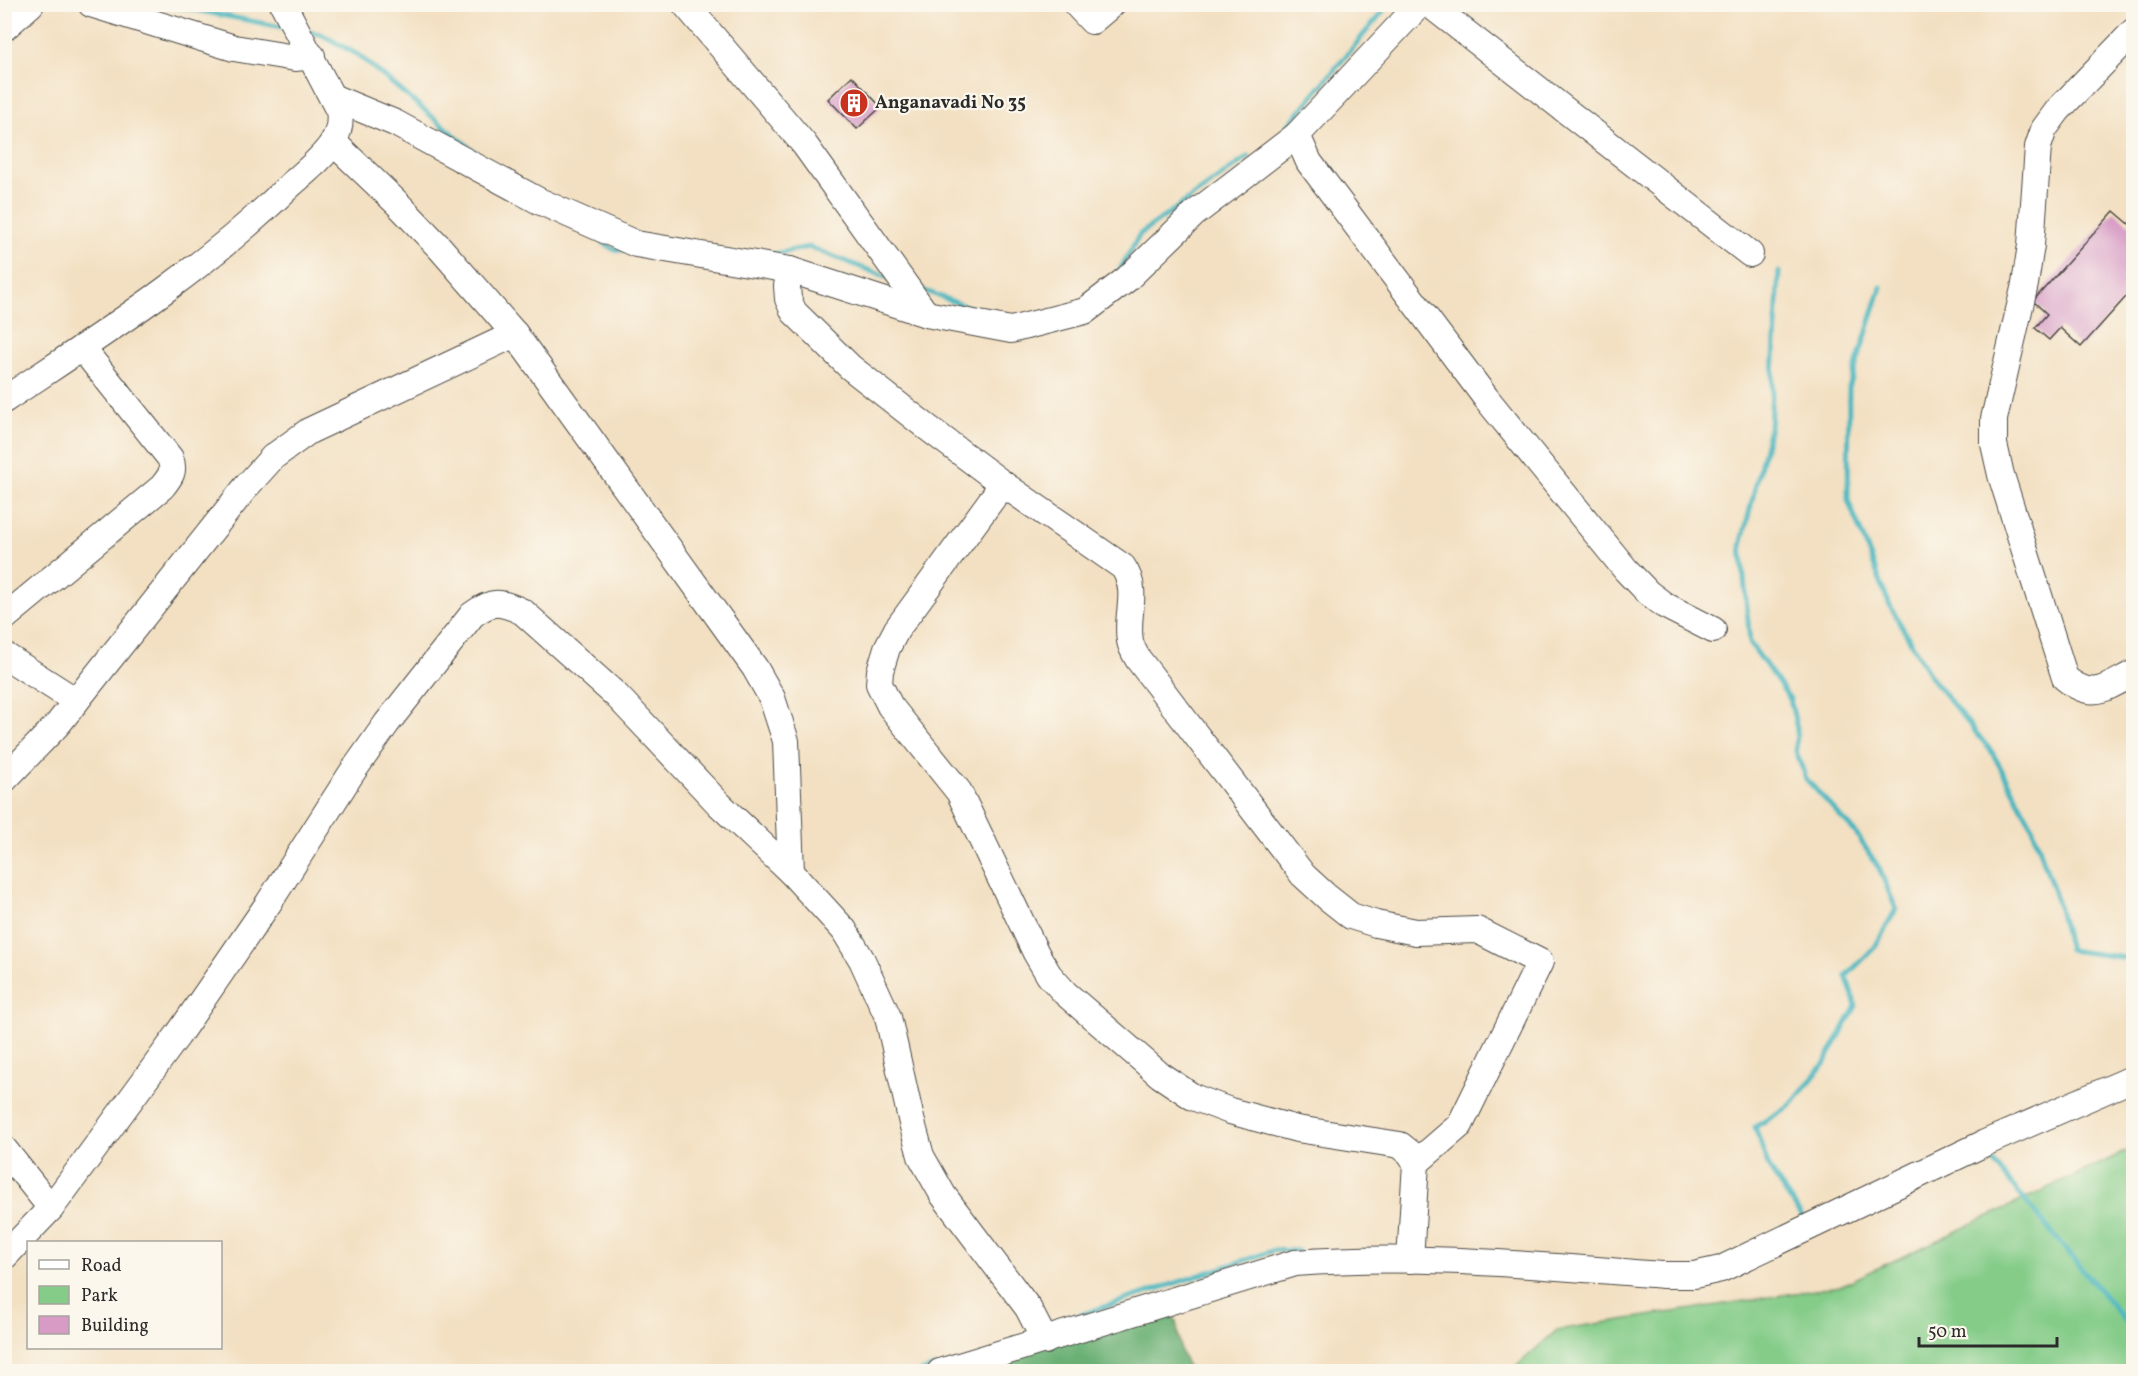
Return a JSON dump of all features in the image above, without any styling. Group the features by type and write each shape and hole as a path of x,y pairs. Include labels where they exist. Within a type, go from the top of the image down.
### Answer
{"street":[{"path":"4,27 31,4"},
{"path":"91,4 234,48 304,54"},
{"path":"4,400 199,265 259,216 333,142 341,121 339,111 304,54 284,4"},
{"path":"685,4 804,144 926,314"},
{"path":"1076,4 1092,21 1112,4"},
{"path":"332,97 395,123 539,201 636,244 790,270 926,314 1011,330 1085,311 1127,279 1194,214 1297,135 1420,4"},
{"path":"1429,4 1750,254"},
{"path":"2133,31 2058,110 2044,129 2038,147 2035,170 2030,255 1994,419 1994,444 2001,475 2065,678 2087,692 2100,691 2133,673"},
{"path":"1297,135 1308,162 1486,398 1626,570 1648,593 1664,605 1713,630"},
{"path":"333,142 405,211 515,334 755,668 772,698 786,741 791,872"},
{"path":"790,270 787,286 788,299 794,312 850,367 1003,484 1123,567 1129,576 1132,593 1129,613 1130,642 1138,659 1303,875 1326,897 1351,916 1376,924 1416,932 1477,930 1540,962 1460,1125 1416,1163"},
{"path":"4,780 58,724 246,487 273,457 309,431 515,334"},
{"path":"4,618 162,486 170,476 173,467 171,458 82,348"},
{"path":"1003,484 897,629 887,648 879,671 879,684 890,706 959,792 1036,953 1049,975 1065,993 1160,1075 1193,1097 1230,1111 1297,1129 1400,1145 1410,1153 1416,1163 1410,1260"},
{"path":"4,1257 51,1208 210,988 387,723 472,615 495,602 523,612 617,696 684,764 719,804 791,872 844,930 862,960 888,1017 921,1156 943,1195 1028,1308 1043,1337"},
{"path":"4,656 76,701"},
{"path":"940,1371 1043,1337 1295,1263 1334,1260 1457,1260 1663,1275 1694,1275 1721,1269 1985,1143 2133,1078"},
{"path":"4,1149 51,1208"}],"green space":[{"path":"2133,1148 2133,1371 1511,1371 1557,1330 1840,1286"},
{"path":"1169,1306 1176,1321 1181,1352 1190,1371 954,1372"}],"building":[{"name":"Anganavadi No 35","path":"852,76 881,107 857,129 828,99"},
{"path":"2114,211 2134,228 2134,288 2081,347 2060,328 2049,340 2035,328 2047,314 2033,301"}],"waterway":[{"path":"164,4 287,28"},
{"path":"1286,128 1389,4"},
{"path":"307,32 321,34 358,55 476,153"},
{"path":"1118,273 1140,234 1248,157"},
{"path":"604,243 613,249 623,250"},
{"path":"769,255 809,247 889,278"},
{"path":"1779,272 1770,427 1741,546 1750,643 1790,699 1797,729 1796,751 1806,779 1855,832 1879,868 1896,909 1875,947 1846,976 1856,1006 1824,1064 1791,1105 1755,1127 1769,1168 1803,1218"},
{"path":"1881,287 1849,388 1848,500 1890,606 1932,679 1992,752 2032,826 2058,904 2069,950 2134,959"},
{"path":"920,289 984,313"},
{"path":"1989,1157 2134,1332"},
{"path":"1047,1326 1275,1250 1298,1251"},
{"path":"921,1372 934,1367"}],"place":[{"name":"Anganavadi No 35","path":"854,103"}]}
